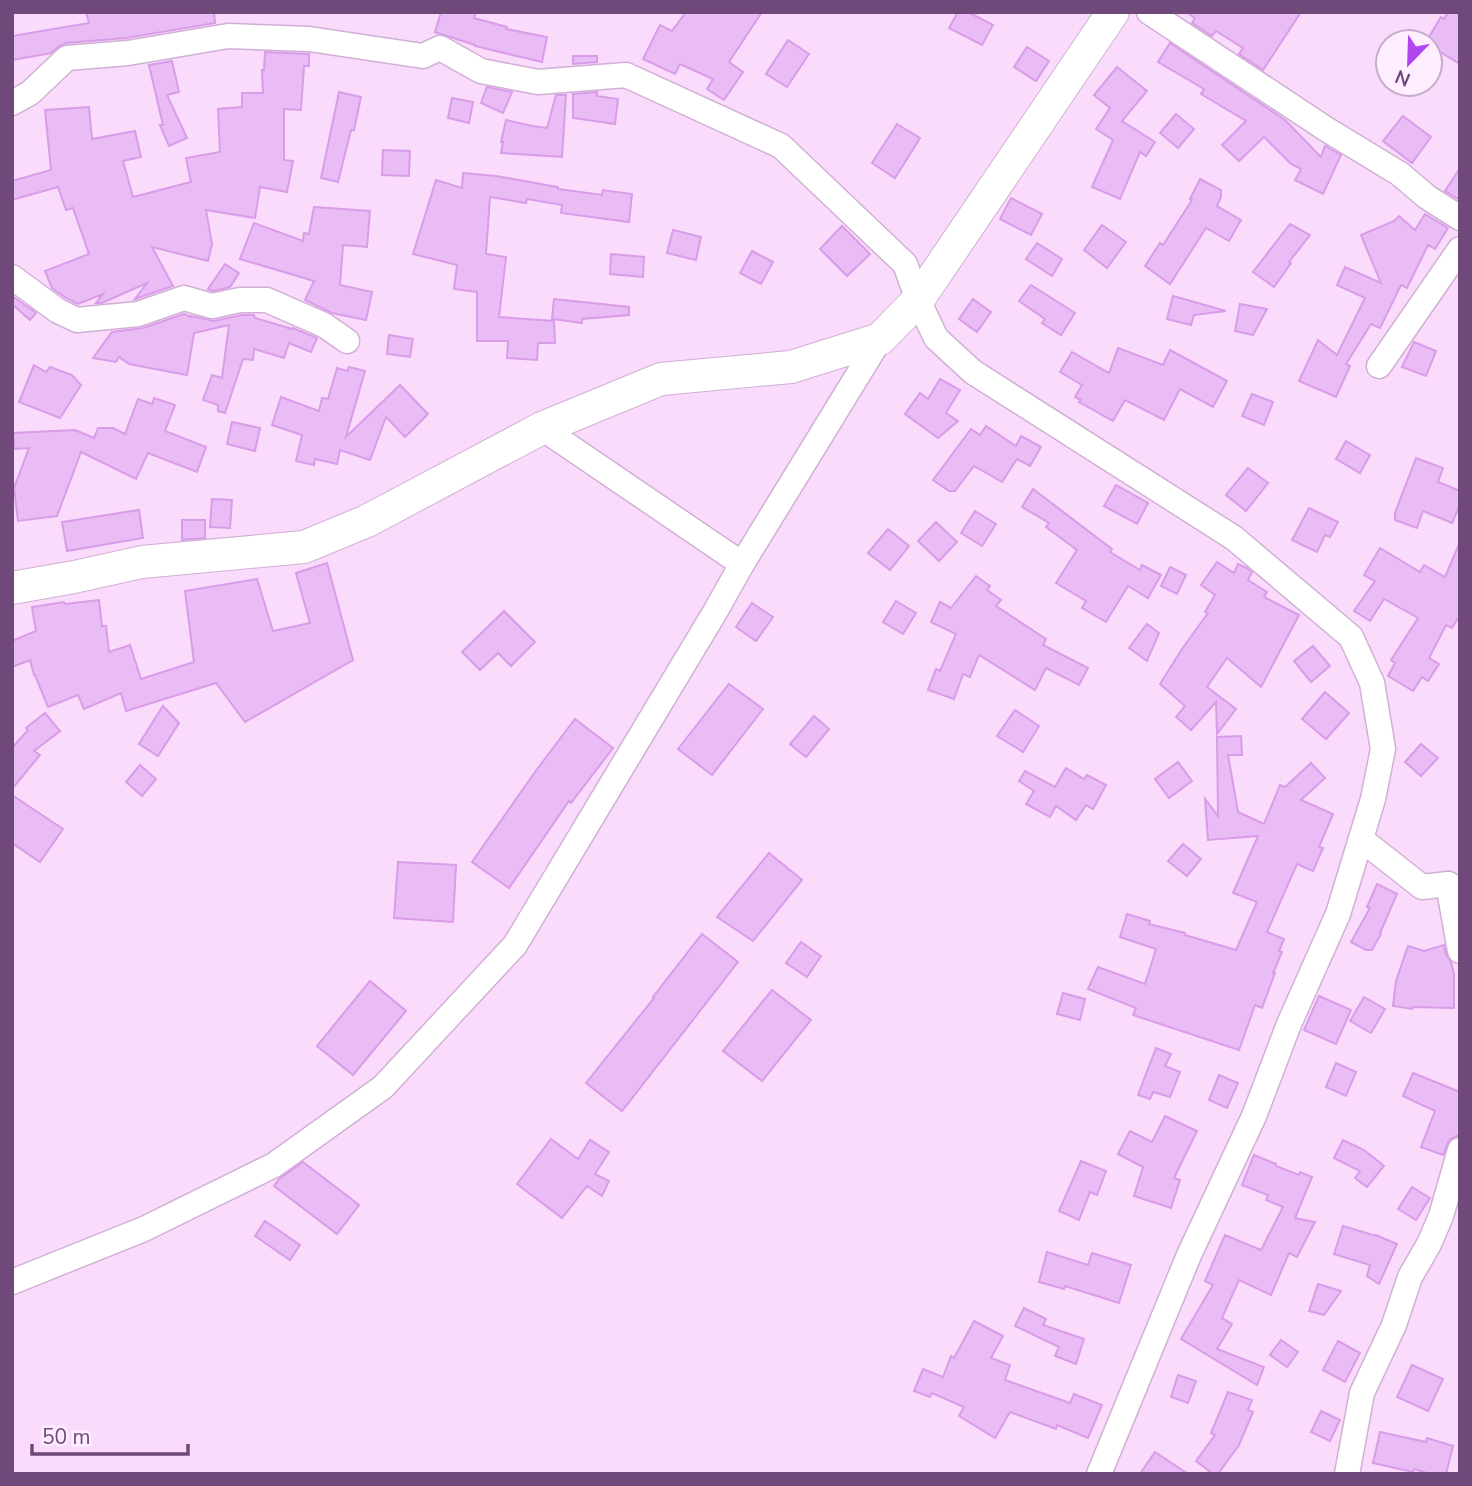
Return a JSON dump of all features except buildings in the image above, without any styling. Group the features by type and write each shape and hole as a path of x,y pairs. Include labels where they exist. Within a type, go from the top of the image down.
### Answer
{"street":[{"path":"12,1283 144,1229 274,1165 383,1087 515,945 742,564 880,339 918,300 1113,12"},
{"path":"1149,12 1326,129 1400,174 1427,197 1460,218"},
{"path":"12,103 30,93 68,58 128,53 228,36 309,40 423,56 440,48 481,71 538,82 626,75 781,146 905,264 936,338 973,372 1234,538 1351,637 1372,683 1384,749 1361,839 1338,914 1289,1024 1254,1116 1189,1255 1099,1474"},
{"path":"1379,366 1460,249"},
{"path":"12,277 58,311 78,320 138,314 184,298 212,306 240,300 267,300 324,325 348,341"},
{"path":"12,588 74,578 142,562 304,547 367,521 542,428 661,379 791,367 880,339"},
{"path":"542,428 742,564"},
{"path":"1361,839 1422,887 1454,887 1460,951"},
{"path":"1347,1474 1362,1393 1394,1325 1410,1277 1441,1216 1460,1150"}],"shaded area":[{"path":"12,12 1460,12 1460,1474 12,1474"}]}
